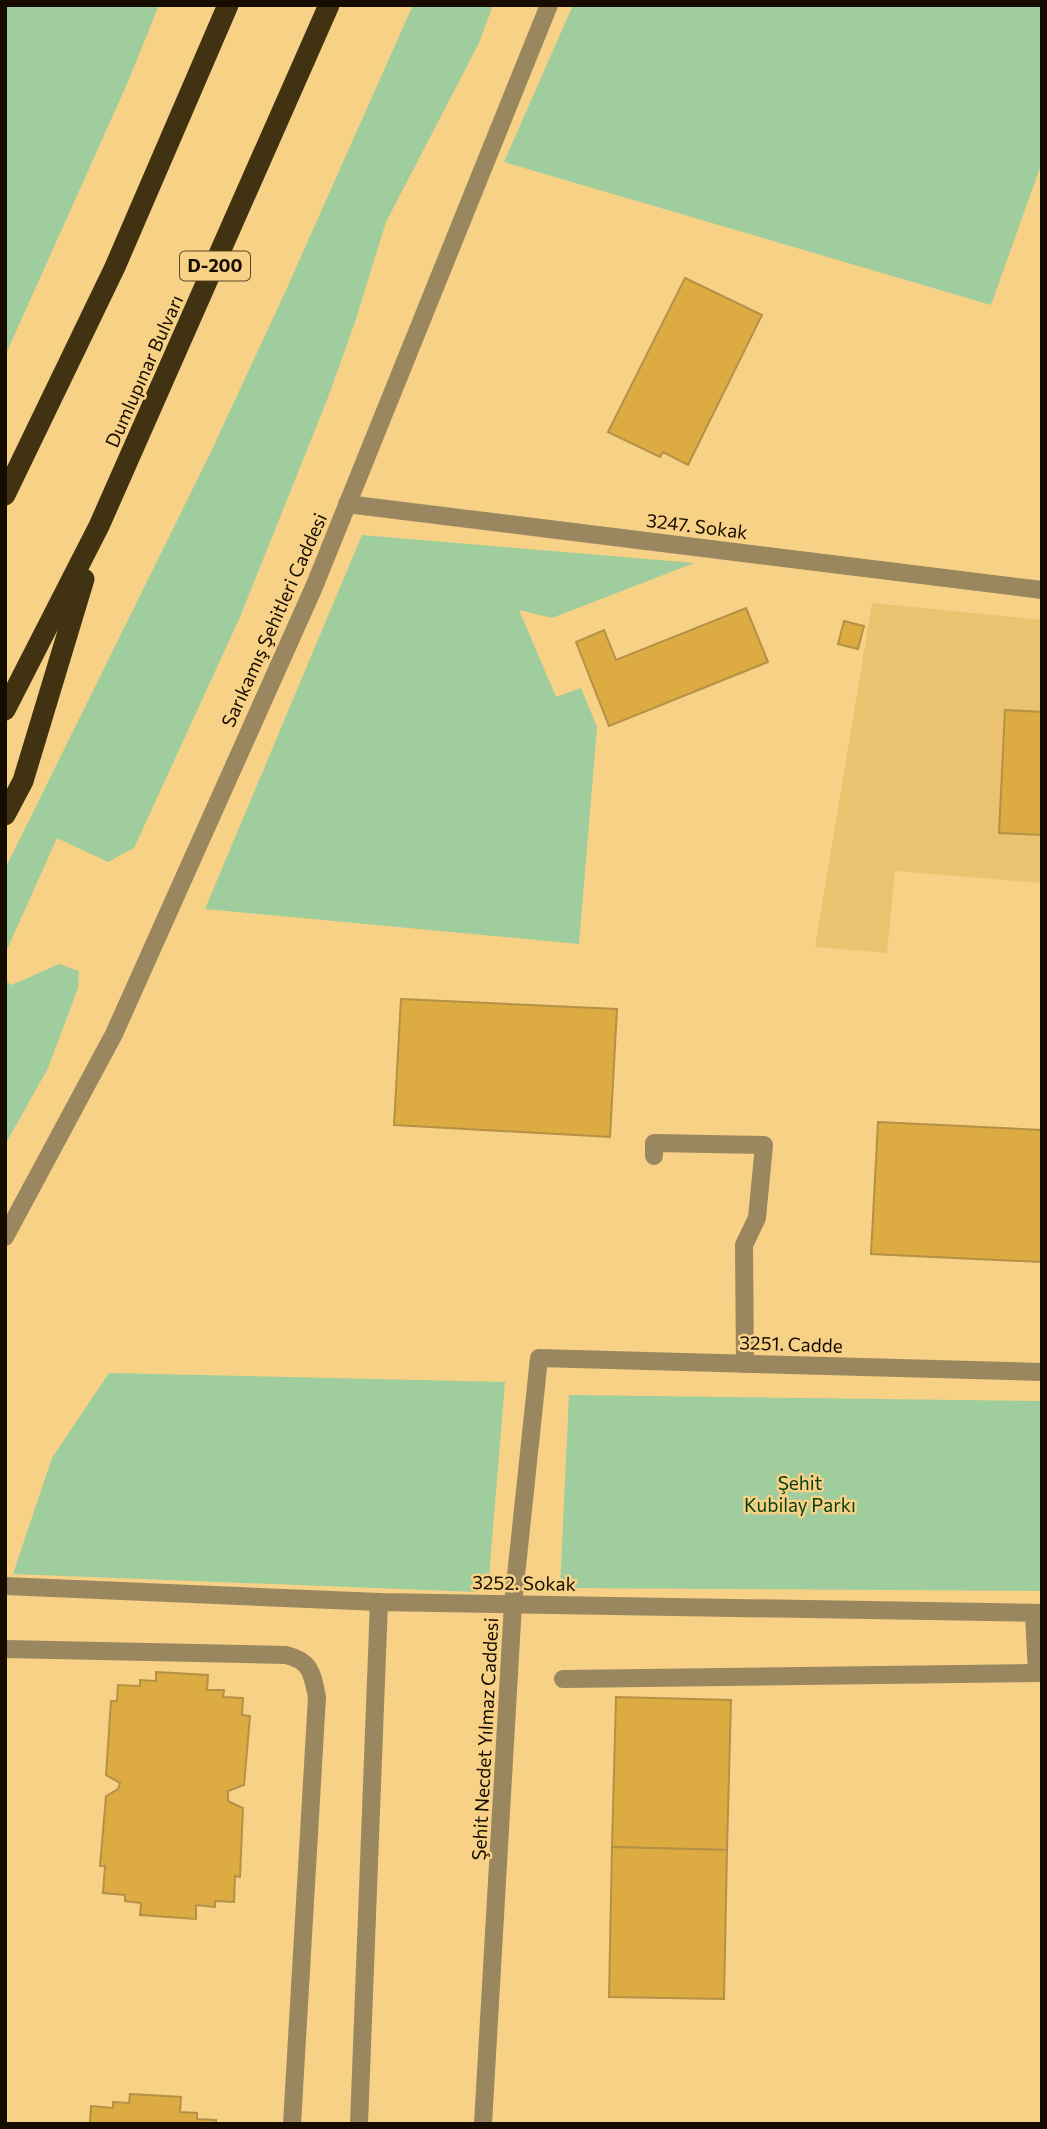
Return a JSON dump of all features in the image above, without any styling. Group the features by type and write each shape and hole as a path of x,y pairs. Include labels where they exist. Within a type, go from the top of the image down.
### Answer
{"highway":[{"path":"5,495 115,267 228,5"},
{"name":"Dumlupınar Bulvarı","path":"5,710 99,526 329,5"},
{"path":"5,815 23,781 99,526"}],"street":[{"name":"Sarıkamış Şehitleri Caddesi","path":"5,1237 114,1034 308,600 549,5"},
{"name":"3247. Sokak","path":"347,504 1042,590"},
{"path":"654,1156 654,1143 764,1145 757,1218 744,1245 745,1364"},
{"name":"3251. Cadde","path":"539,1358 1042,1372"},
{"name":"Şehit Necdet Yılmaz Caddesi","path":"483,2124 513,1604 539,1358"},
{"name":"3252. Sokak","path":"5,1586 379,1602 1038,1613"},
{"path":"359,2124 379,1602"},
{"path":"563,1679 1039,1673 1038,1613"},
{"path":"5,1649 286,1655 300,1658 307,1665 313,1676 317,1697 292,2124"}],"shaded area":[{"path":"872,603 1042,620 1042,883 895,871 887,953 815,947"}],"green space":[{"path":"5,5 159,5 127,84 5,356"},
{"path":"413,5 493,5 479,43 386,222 327,400 240,617 134,848 108,862 57,838 5,954 5,869 210,454"},
{"path":"573,5 1042,5 1042,162 991,305 504,162"},
{"path":"362,535 694,563 552,618 519,610 556,697 581,688 597,727 579,944 205,909"},
{"path":"59,964 79,971 78,988 48,1068 5,1145 5,981 12,985"},
{"path":"109,1373 505,1382 489,1577 477,1592 13,1574 52,1458"},
{"name":"Şehit Kubilay Parkı","path":"569,1395 1042,1401 1042,1591 560,1588"}],"building":[{"path":"685,278 762,315 688,465 663,452 660,457 608,432"},
{"path":"746,608 768,662 609,726 576,642 604,630 616,660"},
{"path":"844,621 864,626 858,649 838,644"},
{"path":"1005,710 1042,712 1042,835 999,833"},
{"path":"401,999 617,1009 610,1137 394,1125"},
{"path":"878,1122 1042,1130 1042,1262 871,1254"},
{"path":"156,1672 208,1675 207,1690 224,1690 223,1697 243,1698 242,1715 250,1716 244,1785 228,1791 228,1801 243,1808 240,1877 235,1876 234,1902 215,1901 215,1907 196,1905 196,1919 140,1915 141,1903 125,1901 125,1895 103,1893 105,1866 100,1866 106,1796 118,1789 120,1783 106,1775 111,1701 117,1701 118,1685 140,1686 140,1680 156,1681"},
{"path":"616,1697 731,1700 727,1850 612,1847"},
{"path":"612,1847 727,1850 724,1999 609,1997"},
{"path":"130,2094 181,2097 180,2112 197,2113 197,2119 216,2120 216,2124 90,2124 91,2106 113,2108 113,2102 129,2103"}]}
